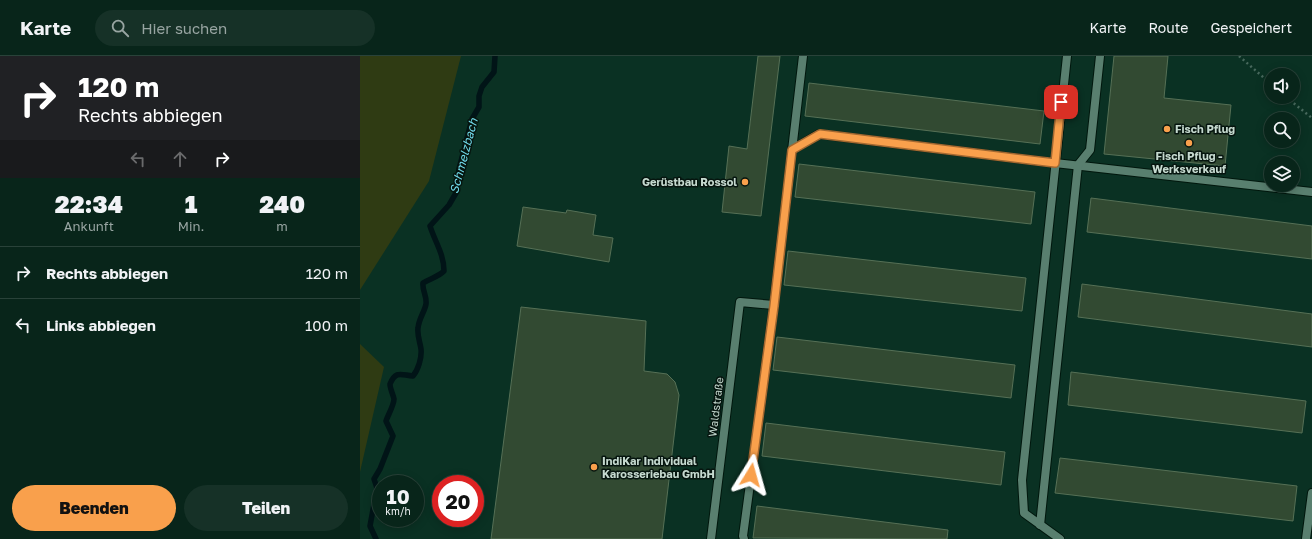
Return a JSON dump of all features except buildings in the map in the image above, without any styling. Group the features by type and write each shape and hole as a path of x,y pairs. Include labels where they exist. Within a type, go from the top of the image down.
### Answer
{"lane":[{"path":"744,539 743,536 774,306 802,56"},
{"path":"1060,539 1024,513 1022,480 1066,56"},
{"path":"1040,525 1078,165 1090,150 1100,56"},
{"path":"792,150 820,134 1055,163 1312,192"},
{"name":"Waldstraße","path":"711,539 740,302 774,306"},
{"path":"1306,539 1312,493"}],"path":[{"path":"1239,56 1264,78"},
{"path":"1295,104 1312,118"}],"green space":[{"path":"360,56 461,56 429,181 360,290"},
{"path":"360,344 384,367 360,472"}],"waterway":[{"name":"Schmelzbach","path":"376,539 370,526 377,488 374,479 380,469 393,436 386,421 394,401 390,384 394,377 399,374 413,376 419,364 421,349 418,328 426,304 423,283 444,271 441,254 430,226 449,205 456,193 459,169 472,119 479,107 479,96 482,87 494,72 495,56"}],"place":[{"name":"Fisch Pflug","path":"1167,129"},
{"name":"Fisch Pflug - Werksverkauf","path":"1189,143"},
{"name":"Gerüstbau Rossol","path":"745,182"},
{"name":"IndiKar Individual Karosseriebau GmbH","path":"594,467"}],"route":[{"path":"751,475 774,306 792,150 820,134 1055,163 1061,102"}]}
